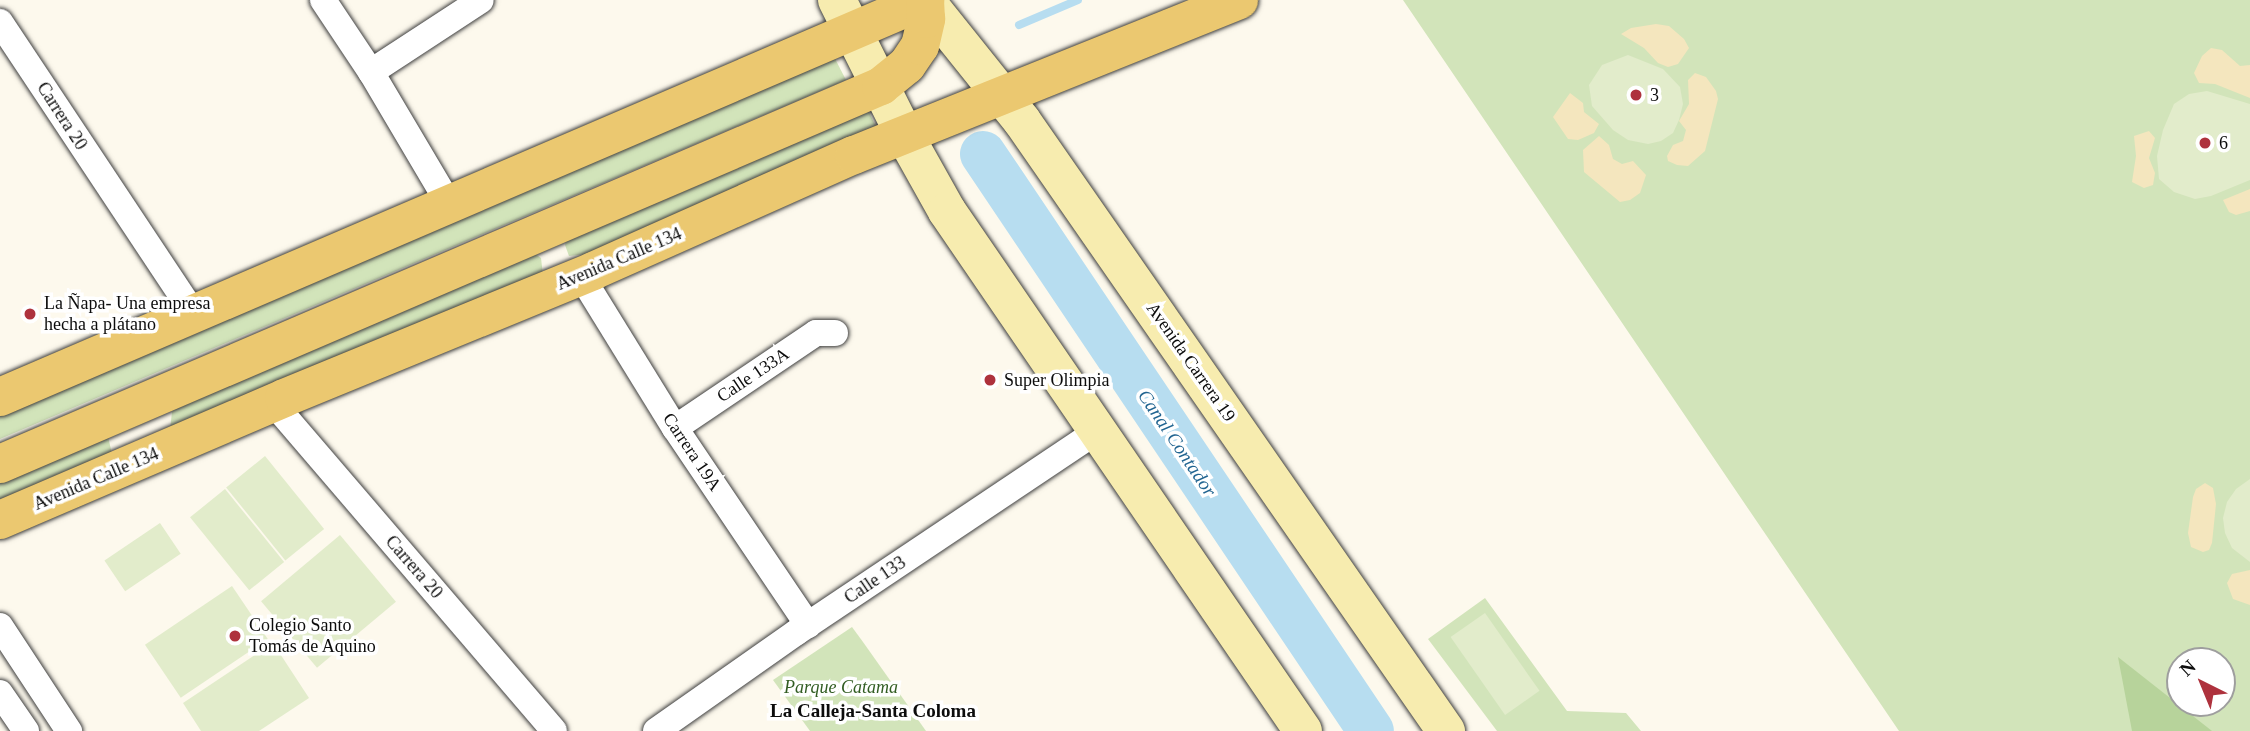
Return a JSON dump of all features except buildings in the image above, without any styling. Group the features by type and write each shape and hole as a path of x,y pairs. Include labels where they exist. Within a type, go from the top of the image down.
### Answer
{"main road":[{"path":"0,397 449,204 845,15 925,0 926,19 920,46 906,65 881,86 0,464"},
{"name":"Avenida Carrera 19","path":"925,0 1004,96 1432,715 1446,731"},
{"name":"Avenida Calle 134","path":"0,520 581,276 854,155 1239,0"},
{"path":"845,15 905,136 947,211 1303,731"},
{"path":"533,235 581,276"},
{"path":"117,469 194,382"}],"street":[{"path":"323,0 371,72 449,204"},
{"path":"371,72 481,0"},
{"name":"Carrera 20","path":"0,22 194,314"},
{"name":"Carrera 19A","path":"581,276 590,295 675,428 808,625"},
{"name":"Calle 133A","path":"675,428 816,333 835,333"},
{"name":"Carrera 20","path":"274,404 554,731"},
{"name":"Calle 133","path":"656,731 808,625 1096,432"},
{"path":"0,626 69,731"},
{"path":"0,693 26,731"}],"green space":[{"path":"1403,0 2250,0 2250,731 1899,731"},
{"path":"830,49 846,80 0,439 0,409"},
{"name":"3","path":"1628,55 1663,69 1680,87 1683,104 1679,120 1673,133 1661,141 1648,144 1628,140 1613,130 1592,106 1589,85 1602,65"},
{"name":"6","path":"2207,91 2250,104 2250,180 2211,196 2195,199 2174,192 2159,179 2157,156 2163,130 2174,104 2189,94"},
{"path":"866,106 877,129 587,254 569,256 565,245 568,234"},
{"path":"528,249 541,258 543,275 170,430 172,412 182,398"},
{"path":"107,432 112,454 0,503 0,471"},
{"path":"265,456 324,529 285,561 226,487"},
{"path":"2250,479 2250,562 2232,548 2225,533 2223,518 2227,502 2236,489"},
{"path":"225,489 284,562 249,590 190,517"},
{"path":"160,523 181,554 125,591 104,560"},
{"path":"340,535 396,602 317,668 261,601"},
{"path":"232,586 268,639 181,698 145,645"},
{"path":"1485,598 1567,711 1626,713 1641,731 1497,731 1428,639"},
{"path":"1485,613 1539,691 1505,715 1451,637"},
{"name":"Parque Catama","path":"852,627 926,731 810,731 773,680"},
{"path":"273,643 309,698 259,731 201,731 183,703"},
{"path":"2118,657 2166,695 2166,717 2194,717 2212,731 2132,731"}],"sand":[{"path":"1656,24 1669,26 1684,39 1689,48 1678,64 1668,67 1658,63 1644,48 1621,34 1631,28"},
{"path":"2211,48 2222,50 2240,66 2250,65 2250,98 2215,84 2199,83 2194,73 2202,56"},
{"path":"1695,73 1706,77 1718,99 1705,151 1688,166 1677,165 1668,161 1667,156 1673,145 1683,141 1686,130 1679,121 1689,104 1688,80"},
{"path":"1570,93 1583,103 1584,112 1599,124 1594,133 1578,140 1568,139 1553,117"},
{"path":"2149,131 2155,138 2149,158 2155,173 2153,185 2144,188 2132,182 2136,156 2134,136"},
{"path":"1599,136 1609,145 1613,159 1622,164 1633,161 1646,175 1640,193 1630,200 1620,202 1584,172 1583,150"},
{"path":"2250,189 2250,211 2236,215 2229,212 2223,200"},
{"path":"2205,483 2213,488 2216,504 2212,543 2209,550 2203,552 2191,547 2188,533 2193,497 2196,489"},
{"path":"2250,570 2250,605 2233,599 2227,583 2232,574"}],"waterway":[{"path":"1019,25 1078,0"},
{"name":"Canal Contador","path":"983,154 1371,731"}],"place":[{"name":"3","path":"1636,95"},
{"name":"6","path":"2205,143"},
{"name":"La Ñapa- Una empresa hecha a plátano","path":"30,314"},
{"name":"Super Olimpia","path":"990,380"},
{"name":"Colegio Santo Tomás de Aquino","path":"235,636"}],"district":[{"name":"La Calleja-Santa Coloma","path":"873,711"}]}
